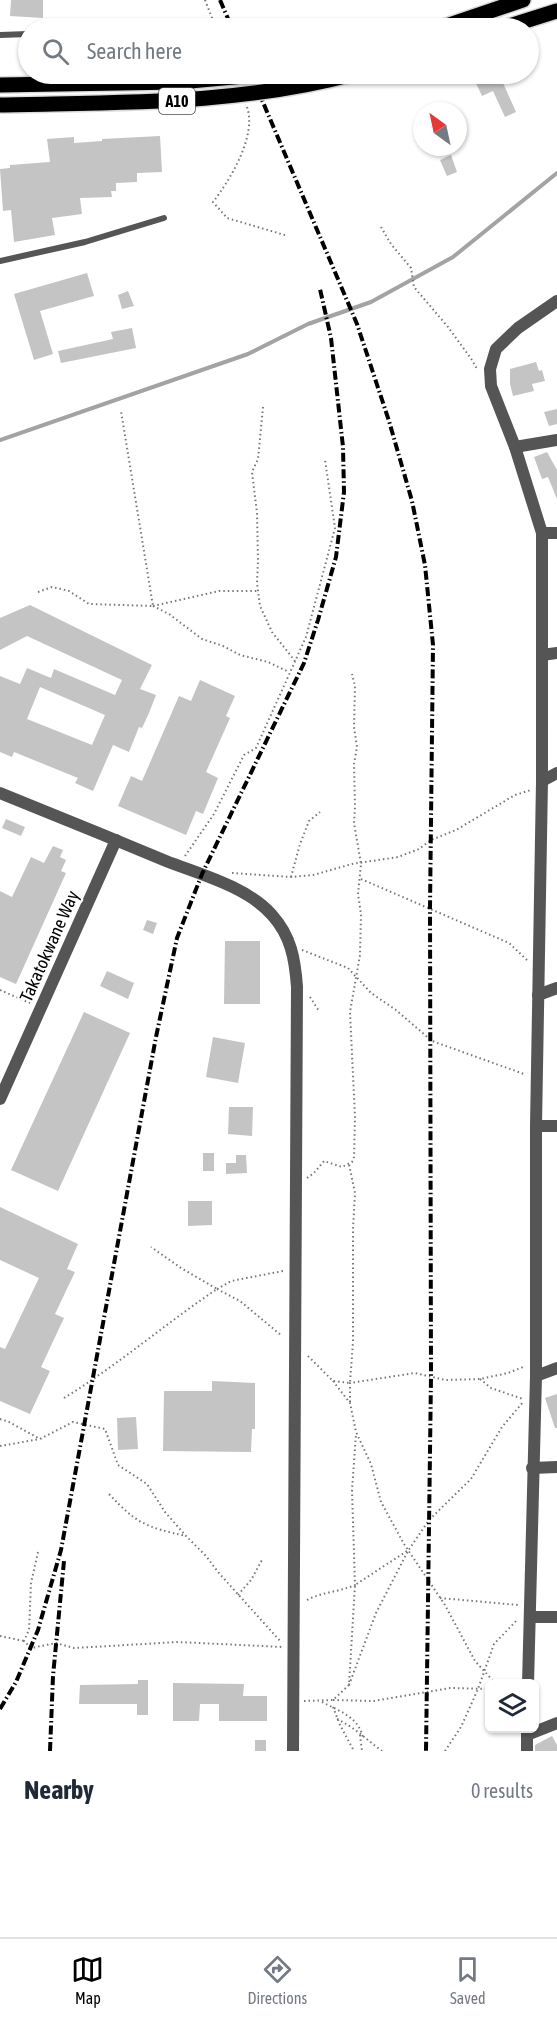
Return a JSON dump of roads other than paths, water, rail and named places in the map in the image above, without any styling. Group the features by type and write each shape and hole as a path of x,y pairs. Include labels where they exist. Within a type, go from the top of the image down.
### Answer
{"main road":[{"path":"470,18 523,0"},
{"path":"535,18 557,11"},
{"name":"A10","path":"0,85 60,84"},
{"name":"A10","path":"0,105 182,101 268,91 303,84"}],"street":[{"path":"528,1679 536,1376 542,533 515,447 491,386 490,369 496,349 518,328 557,301"},
{"path":"515,447 557,440"},
{"path":"542,533 557,533"},
{"path":"542,655 557,653"},
{"path":"539,785 557,773"},
{"path":"0,793 213,879 253,899 271,914 286,934 295,958 297,987 292,1751"},
{"name":"Takatokwane Way","path":"0,1099 116,840"},
{"path":"538,995 557,988"},
{"path":"536,1126 557,1126"},
{"path":"536,1376 557,1368"},
{"path":"532,1468 557,1467"},
{"path":"528,1613 557,1617"},
{"path":"539,1728 557,1723"},
{"path":"527,1733 527,1751"}],"lane":[{"path":"0,35 18,34"},
{"path":"0,261 85,242 164,218"}],"waterway":[{"path":"0,440 248,354 308,324 371,302 453,257 557,173"}],"railway":[{"path":"220,0 228,18"},
{"path":"255,84 357,324 412,501 425,565 433,645 430,908 431,1377 426,1751"},
{"path":"0,1709 16,1682 38,1630 61,1550 156,1037 177,938 202,874 304,663 336,557 344,492 343,447 331,338 320,289"},
{"path":"50,1751 53,1676 64,1561"}]}
